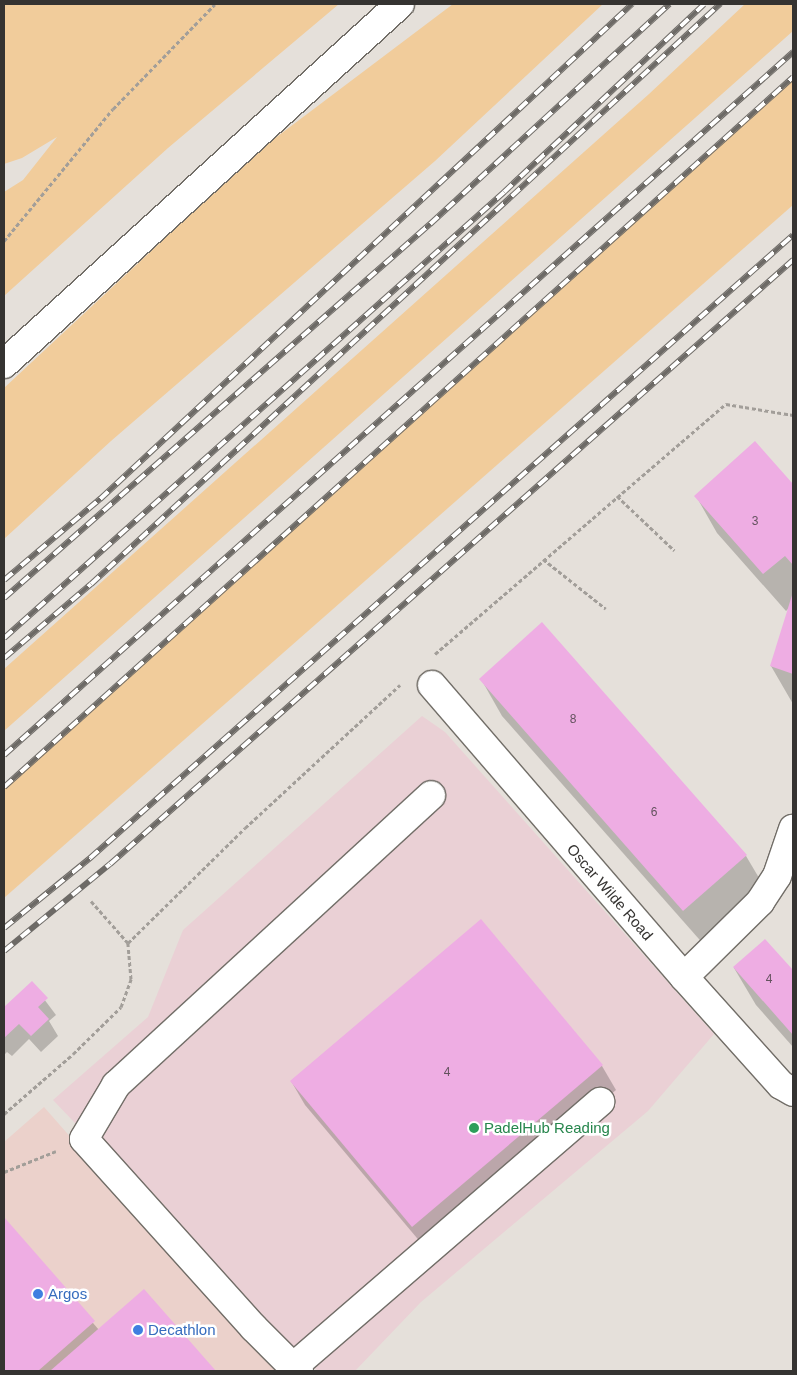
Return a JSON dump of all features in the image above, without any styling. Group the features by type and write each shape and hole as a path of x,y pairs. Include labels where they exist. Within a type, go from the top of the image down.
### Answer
{"street":[{"path":"4,364 400,4"},
{"name":"Oscar Wilde Road","path":"432,685 684,977 781,1085 793,1092"},
{"path":"431,795 116,1085 84,1139 254,1328 296,1369 600,1102"},
{"path":"684,977 760,902 777,876 793,829"}],"path":[{"path":"4,241 113,109 215,4"},
{"path":"617,496 674,550"},
{"path":"543,559 606,609"},
{"path":"4,1114 73,1054 121,1007 131,979 128,943"},
{"path":"4,1172 84,1139"}],"shaded area":[{"path":"4,4 339,4 168,148 4,296 4,192 23,180 57,137 22,158 4,164"},
{"path":"453,4 603,4 435,161 111,441 4,539 4,388 262,148"},
{"path":"745,4 793,4 793,31 4,731 4,669 649,94"},
{"path":"793,78 793,205 4,898 4,786"},
{"path":"422,716 445,732 714,1034 648,1111 421,1302 355,1371 319,1371 304,1363 53,1100 148,1017 183,930"},
{"path":"44,1107 234,1323 287,1371 4,1371 4,1142"}],"building":[{"path":"755,441 793,484 793,565 785,556 763,574 694,496"},
{"path":"793,592 793,674 770,666"},
{"path":"542,622 747,855 683,911 479,679"},
{"path":"481,919 603,1065 412,1227 290,1081"},
{"path":"765,939 793,970 793,1035 733,967"},
{"path":"32,981 48,998 38,1007 49,1019 31,1036 19,1024 4,1038 4,1007"},
{"name":"Argos","path":"4,1217 95,1321 38,1371 4,1371"},
{"name":"Decathlon","path":"144,1289 216,1371 50,1371"}],"railway":[{"path":"4,580 100,499 632,4"},
{"path":"4,598 430,224 669,4"},
{"path":"4,638 504,192 704,4"},
{"path":"4,658 91,584 720,4"},
{"path":"4,755 793,52"},
{"path":"4,787 793,77"},
{"path":"4,928 90,858 793,235"},
{"path":"4,951 110,864 793,260"}],"place":[{"name":"PadelHub Reading","path":"474,1128"},
{"name":"Argos","path":"38,1294"},
{"name":"Decathlon","path":"138,1330"}]}
